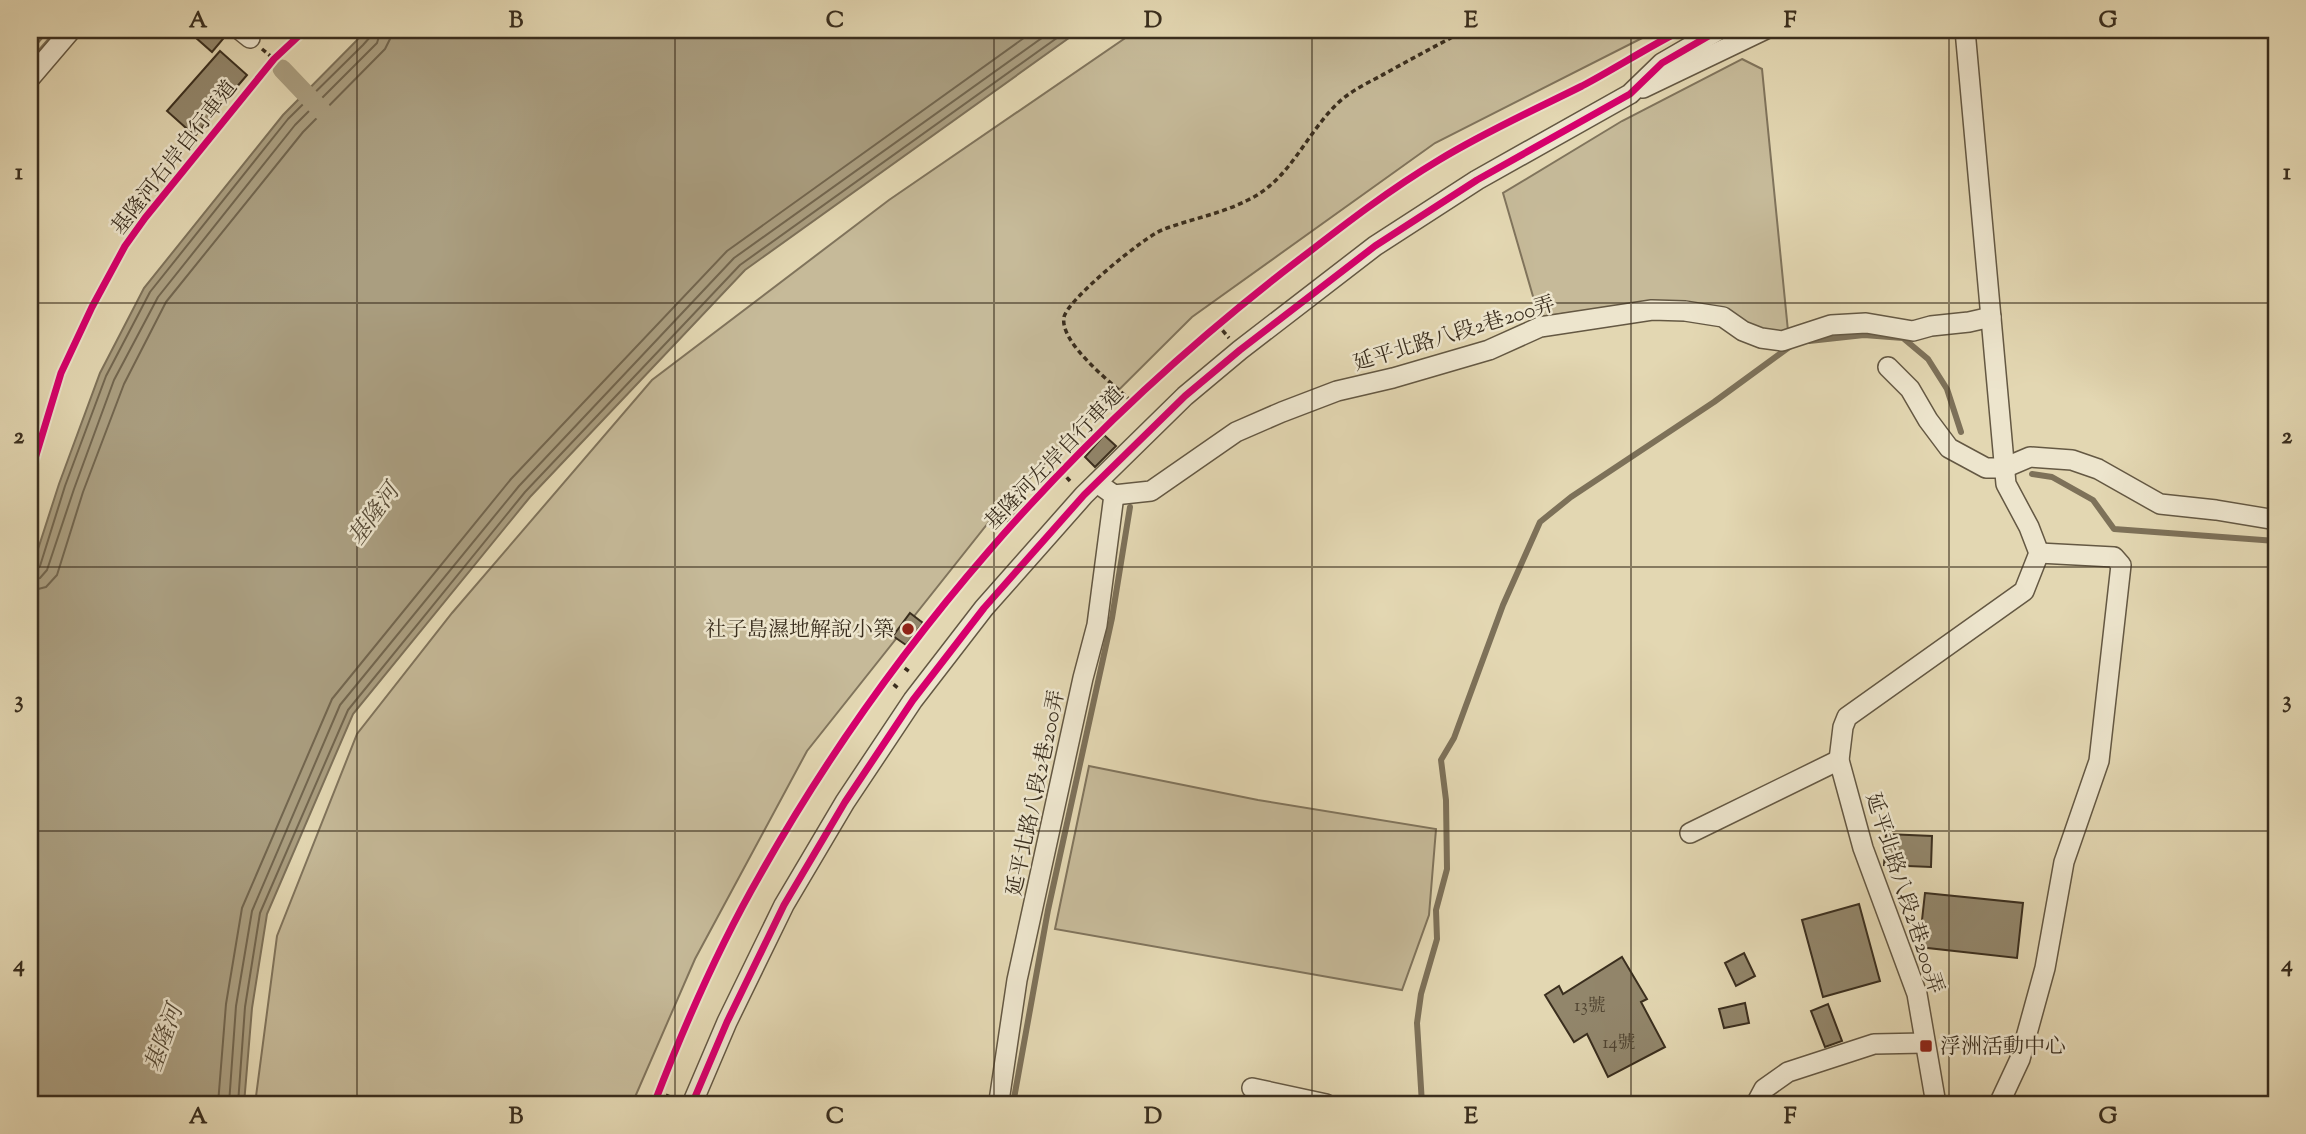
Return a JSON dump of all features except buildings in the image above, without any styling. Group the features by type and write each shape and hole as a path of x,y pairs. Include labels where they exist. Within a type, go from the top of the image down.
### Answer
{"street":[{"path":"30,78 71,30"},
{"path":"1630,94 1662,63 1719,30"},
{"path":"692,1104 727,1022 785,905 845,802 913,700 984,608 1097,483 1185,396 1375,246 1476,180 1630,94 1764,30"},
{"path":"1965,30 2006,484 2029,527 2039,553 2115,556 2121,565 2099,761 2064,862 2045,968 2020,1059 1999,1104"},
{"name":"延平北路八段2巷200弄","path":"999,1101 1017,980 1097,625 1114,495 1152,491 1236,432 1282,412 1337,391 1489,350 1540,327 1652,310 1685,311 1723,317 1743,331 1761,338 1782,341 1831,325 1866,323 1913,331 1991,317"},
{"path":"1888,367 1910,389 1928,420 1950,448 1986,468 2004,468 2030,457 2072,460 2098,468 2160,504 2276,520"},
{"path":"1097,483 1114,495"},
{"name":"延平北路八段2巷200弄","path":"1936,1104 1917,994 1863,848 1839,760 1843,727 1847,717 2024,591 2039,553"},
{"path":"1690,833 1839,760"},
{"path":"1756,1104 1764,1089 1788,1072 1874,1044 1925,1043"},
{"path":"1252,1088 1326,1104"}],"path":[{"path":"1131,401 1077,349 1065,332 1063,320 1066,309 1082,292 1159,231 1248,200 1265,188 1284,173 1337,103 1354,90 1466,30"},
{"path":"268,67 281,52"},
{"path":"1208,332 1228,316"},
{"path":"879,690 906,654"},
{"path":"654,1104 663,1080"}],"shaded area":[{"path":"1137,30 1658,30 1435,143 1192,317 1000,508 807,751 695,959 632,1104 255,1104 277,936 357,734 452,613 652,380 889,200"},
{"path":"1742,59 1762,69 1788,331 1758,332 1656,301 1539,317 1503,193 1622,121"},
{"path":"1089,766 1258,800 1436,829 1429,915 1402,990 1055,929"}],"water":[{"path":"30,30 49,30 30,52"},
{"name":"基隆河","path":"367,30 1080,30 745,270 530,497 353,714 267,914 252,1008 244,1104 30,1104 30,574 59,484 100,373 144,288 283,115"}],"waterway":[{"path":"30,63 59,30"},
{"path":"282,69 322,111"},
{"path":"1809,341 1864,335 1903,338 1928,359 1947,389 1961,432"},
{"path":"1422,1104 1417,1023 1421,994 1437,939 1436,910 1447,869 1446,800 1441,760 1454,738 1503,605 1540,522 1571,497 1714,402 1792,345"},
{"path":"2032,474 2052,477 2093,500 2114,529 2276,541"},
{"path":"1013,1104 1048,910 1112,618 1130,507"}],"cycle path":[{"name":"基隆河右岸自行車道","path":"30,475 61,373 125,246 274,59 305,30"},
{"name":"基隆河左岸自行車道","path":"654,1104 716,959 760,875 811,790 866,707 926,627 989,550 1057,477 1127,406 1201,339 1377,201 1456,150 1582,86 1682,30"},
{"path":"692,1104 727,1022 784,905 845,802 913,700 984,608 1084,495 1185,396 1375,246 1477,180 1630,94 1662,63 1719,30"}],"place":[{"name":"社子島濕地解說小築","path":"908,629"},
{"name":"浮洲活動中心","path":"1926,1046"}]}
